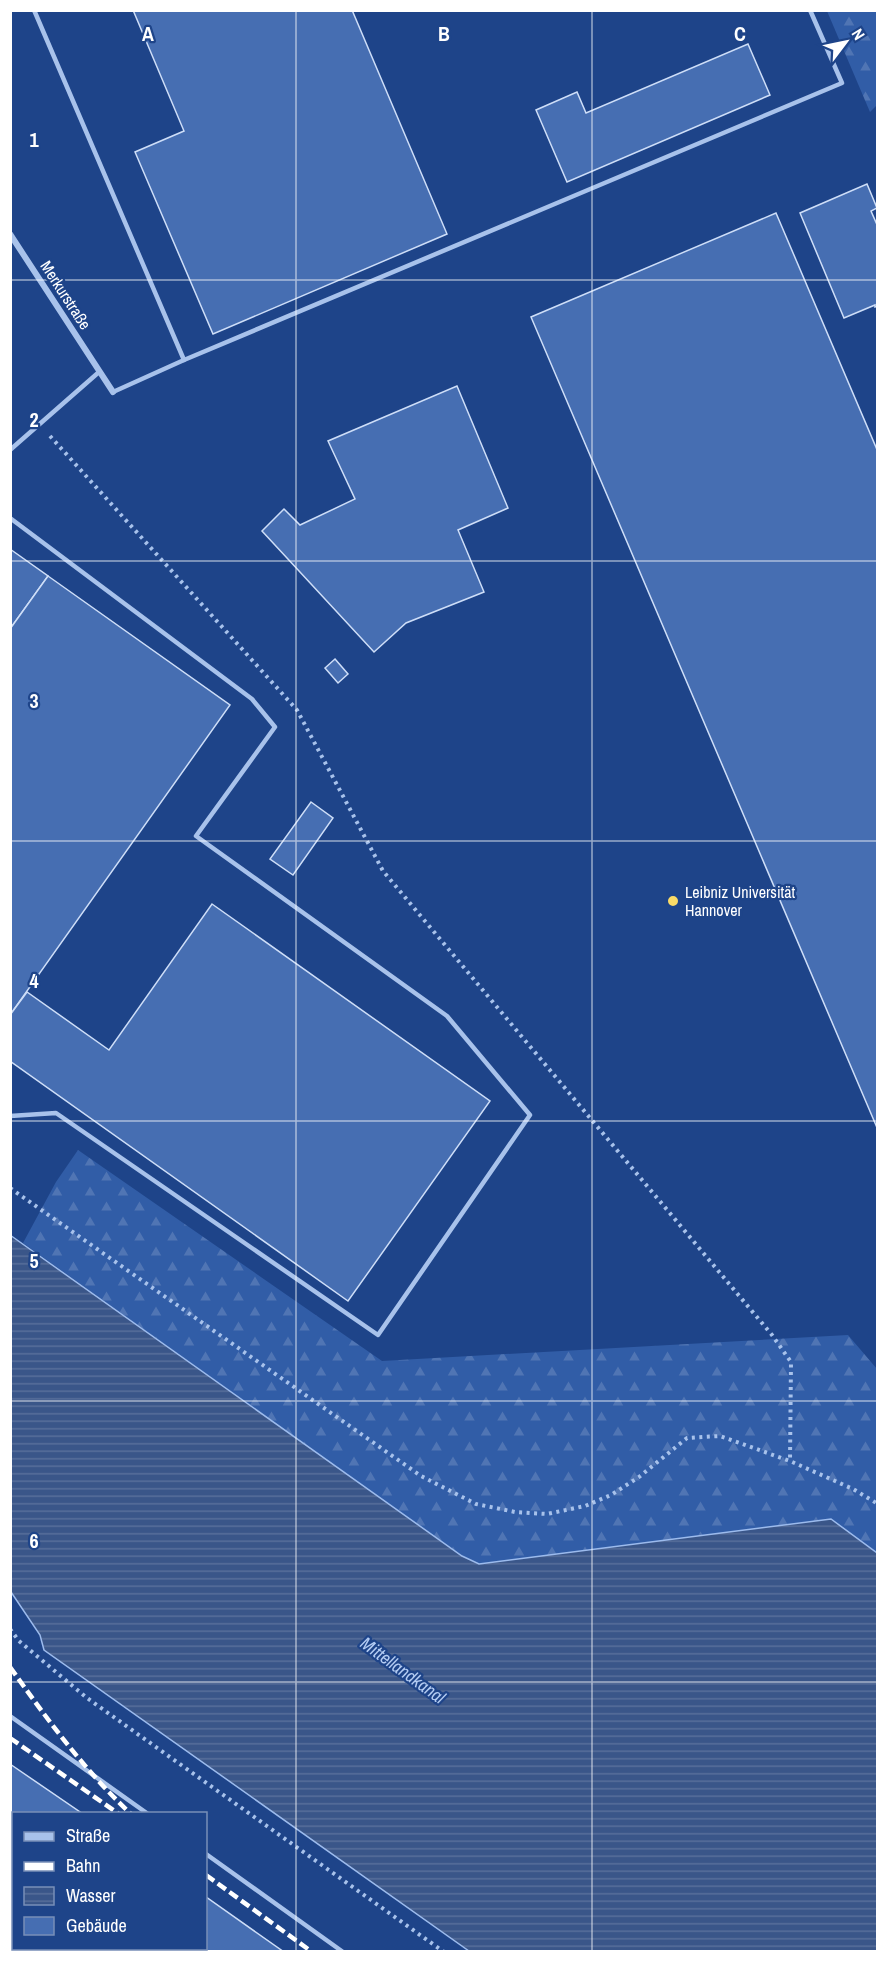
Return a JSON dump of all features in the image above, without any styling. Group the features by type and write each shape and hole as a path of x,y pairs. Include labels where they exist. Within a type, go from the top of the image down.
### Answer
{"street":[{"name":"Merkurstraße","path":"10,234 113,392"}],"lane":[{"path":"34,10 184,360"},
{"path":"113,392 842,83 810,10"},
{"path":"10,450 99,372"},
{"path":"10,518 252,699 275,727 196,836 447,1016 530,1115 378,1335 56,1113 10,1116"},
{"path":"10,1716 145,1812"},
{"path":"207,1855 343,1952"}],"path":[{"path":"39,423 297,710 383,871 772,1335 792,1362 790,1461"},
{"path":"10,1188 421,1476 476,1504 515,1512 547,1514 585,1506 611,1495 639,1477 687,1438 720,1436 790,1461 853,1489 878,1504"},
{"path":"10,1629 19,1641 87,1698 444,1952"}],"green space":[{"path":"827,11 877,11 877,105 870,112"},
{"path":"78,1150 382,1361 848,1335 877,1369 877,1553 831,1519 479,1564 462,1556 23,1243 56,1182"}],"water":[{"name":"Mittellandkanal","path":"10,1235 462,1556 479,1564 831,1519 877,1553 877,1951 469,1951 44,1650 40,1635 11,1592"}],"building":[{"path":"133,10 352,10 447,234 213,334 135,152 184,131"},
{"path":"748,44 770,95 567,182 536,110 577,92 586,113"},
{"path":"867,184 877,208 871,211 878,227 878,306 875,307 875,305 844,318 800,213"},
{"path":"776,213 878,452 878,1130 531,317"},
{"path":"457,386 508,508 458,530 484,592 406,623 374,652 262,531 284,509 300,525 355,499 328,441"},
{"path":"10,549 48,576 10,629"},
{"path":"48,576 230,705 10,1015 10,629"},
{"path":"335,659 348,674 338,683 325,668"},
{"path":"311,802 333,818 293,875 270,859"},
{"path":"212,904 490,1101 348,1301 10,1061 10,1015 27,992 109,1050"},
{"path":"10,1764 80,1812 12,1812 12,1950 207,1950 207,1898 284,1952 10,1952"}],"railway":[{"path":"10,1667 82,1762 129,1812"},
{"path":"10,1738 116,1812"},
{"path":"207,1876 312,1952"}],"place":[{"name":"Leibniz Universität Hannover","path":"673,901"}]}
